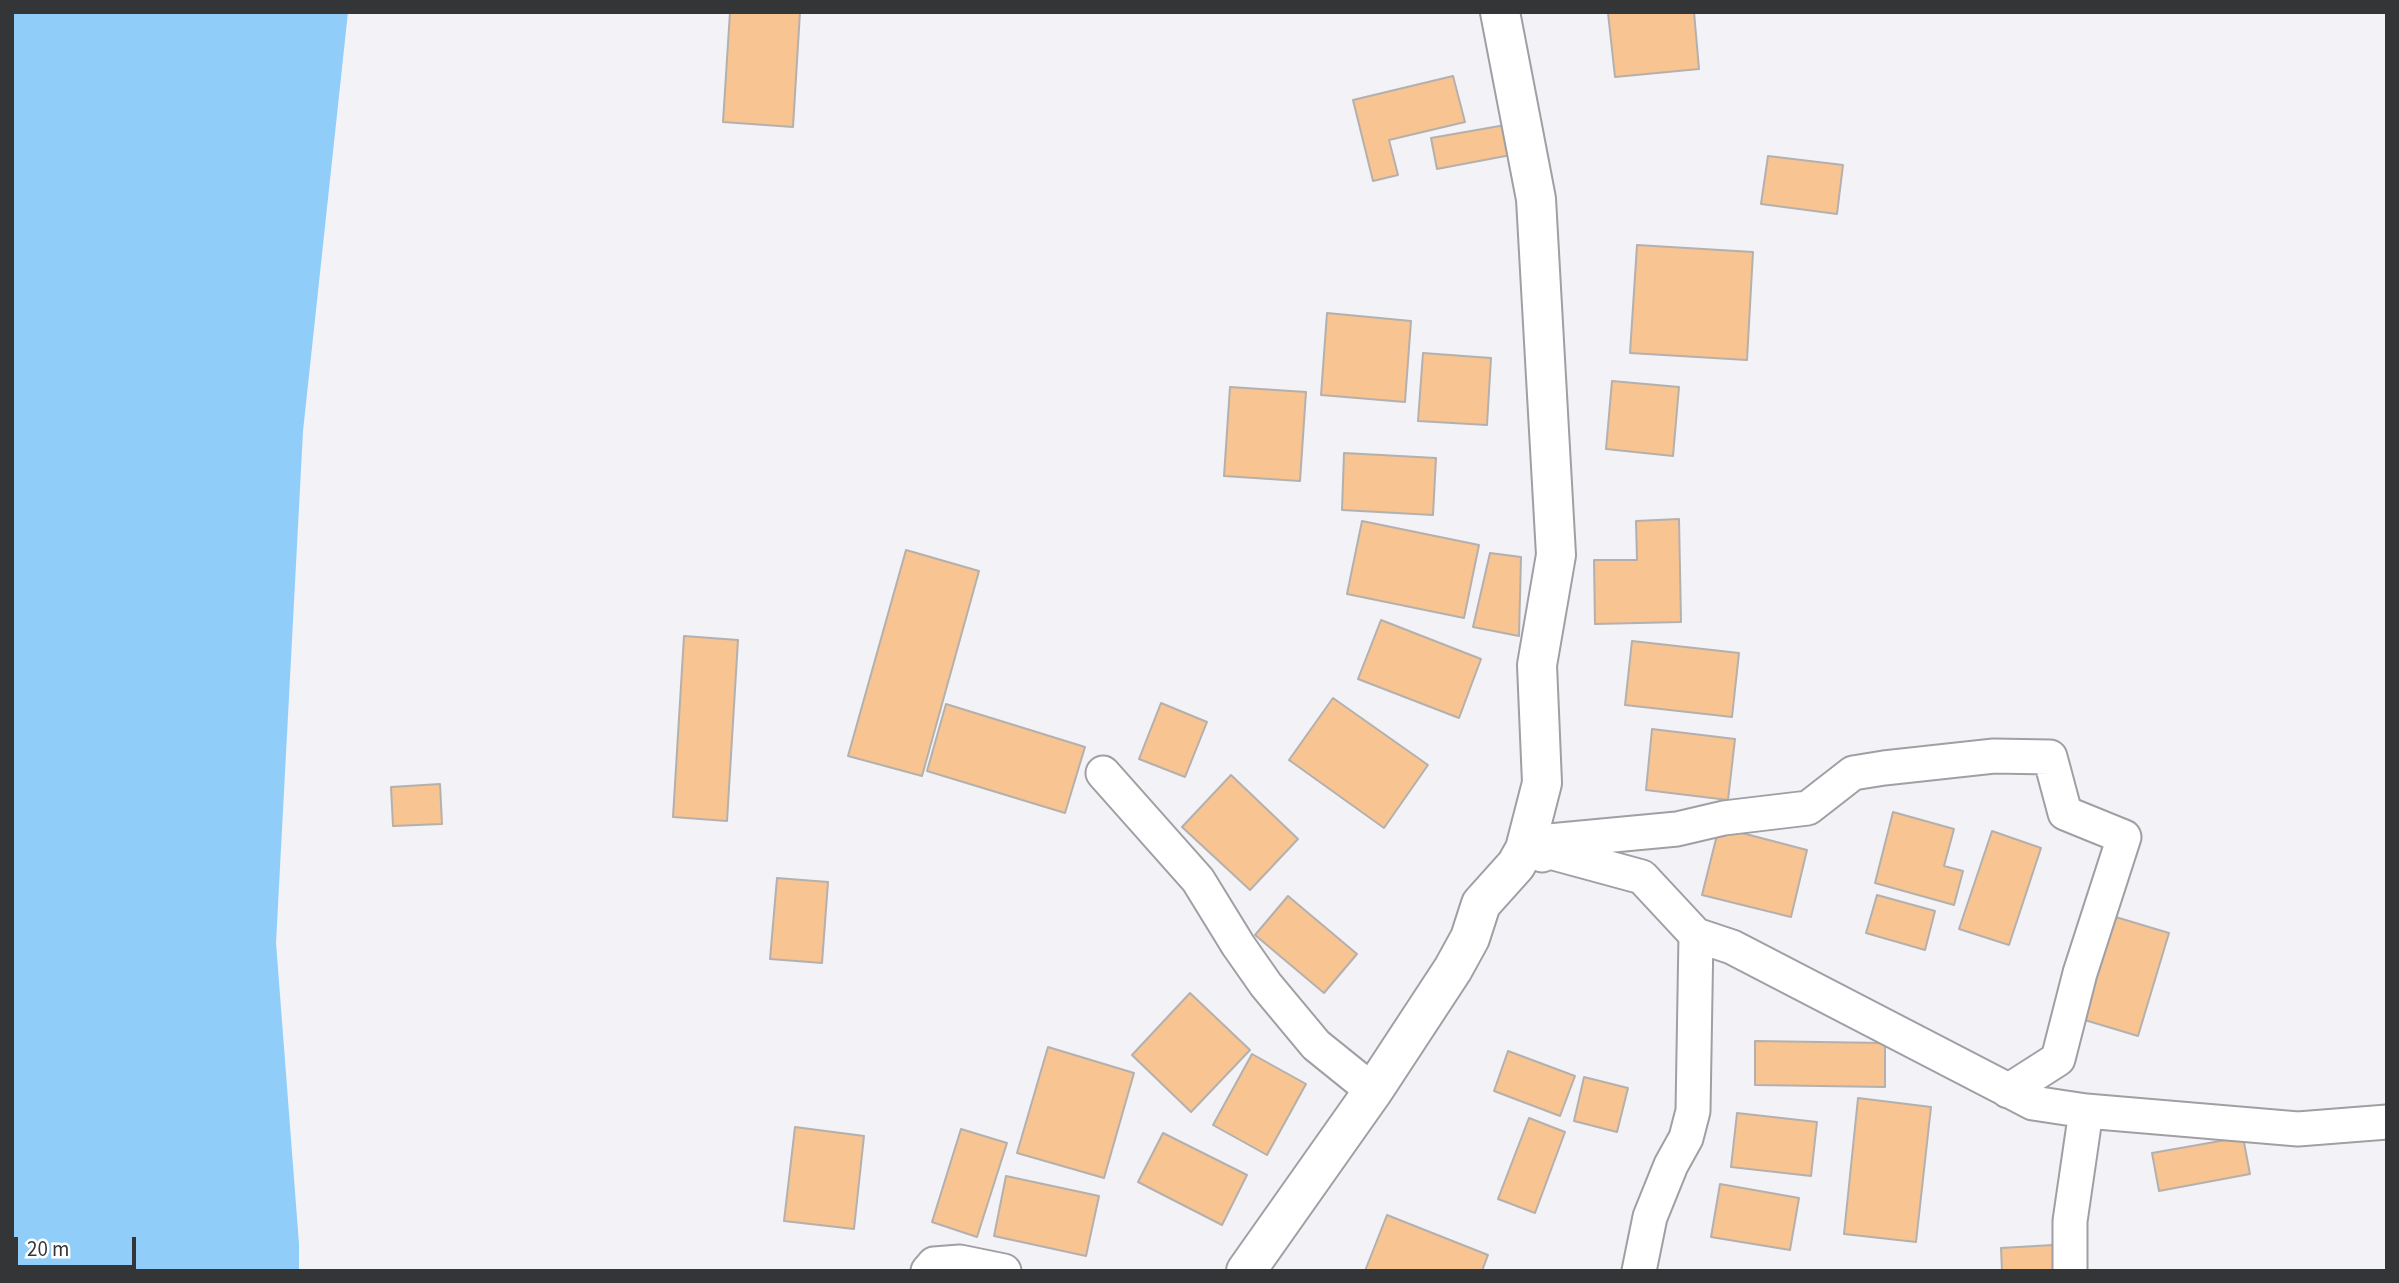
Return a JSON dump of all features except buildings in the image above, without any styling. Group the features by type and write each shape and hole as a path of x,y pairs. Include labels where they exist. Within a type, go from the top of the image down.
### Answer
{"highway":[{"path":"1246,1271 1373,1091 1453,969 1470,938 1481,904 1522,854 1542,783 1537,665 1556,555 1536,199 1500,12"}],"street":[{"path":"1522,854 1678,829 1724,818 1808,808 1853,773 1994,756 2050,757 2065,813 2124,837 2080,973 2058,1059 2008,1091"},
{"path":"1103,774 1198,880 1238,946 1266,985 1316,1045 1373,1091"},
{"path":"1522,854 1550,852 1642,877 1696,935 1732,947 2033,1103 2086,1111 2298,1129 2387,1122"},
{"path":"1639,1271 1650,1217 1686,1138 1693,1111 1696,935"},
{"path":"2070,1271 2070,1221 2086,1111"},
{"path":"928,1271 934,1264 960,1262 1004,1271"}],"water":[{"path":"12,12 348,12 303,431 276,943 299,1271 12,1271"}]}
